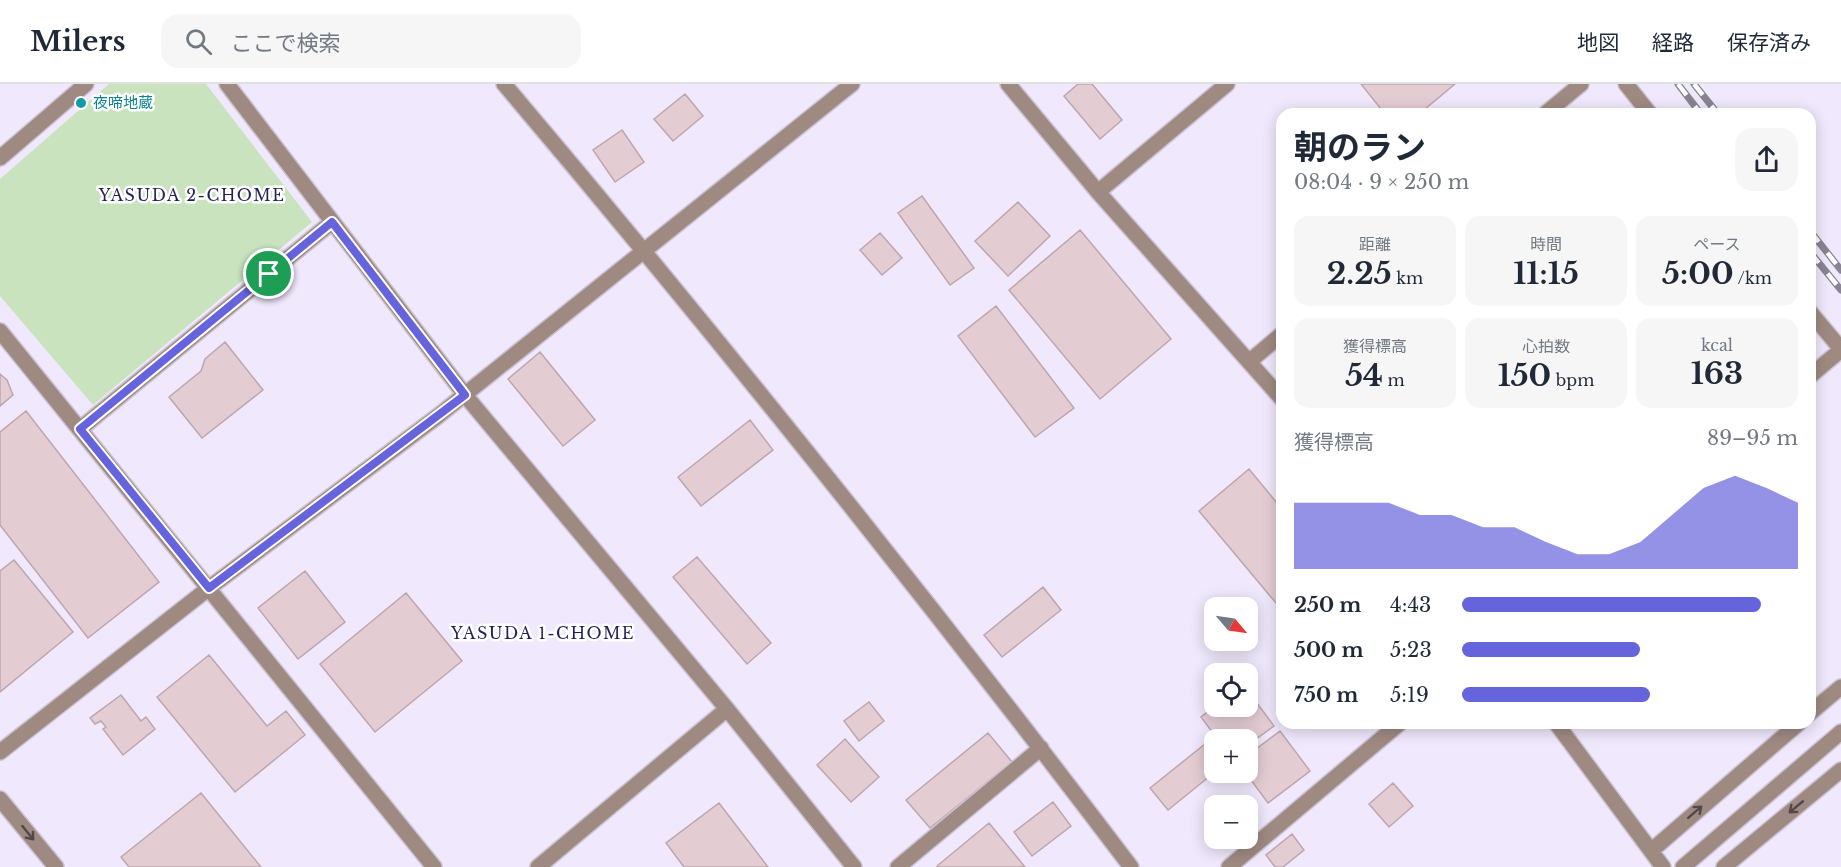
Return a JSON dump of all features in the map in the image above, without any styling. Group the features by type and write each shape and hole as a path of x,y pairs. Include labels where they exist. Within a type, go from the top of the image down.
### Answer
{"street":[{"path":"0,158 86,84"},
{"path":"227,84 465,395 727,709 854,867"},
{"path":"504,84 644,249 1041,748 1131,867"},
{"path":"0,752 209,588 465,395 852,84"},
{"path":"1008,84 1098,192 1276,392"},
{"path":"1098,192 1227,84"},
{"path":"1552,108 1581,84"},
{"path":"1626,84 1645,108"},
{"path":"80,429 332,222"},
{"path":"1816,319 1841,350 1816,371"},
{"path":"0,331 434,867"},
{"path":"1250,361 1276,339"},
{"path":"1816,708 1841,687"},
{"path":"538,867 727,709"},
{"path":"1229,867 1393,729"},
{"path":"1560,729 1663,867"},
{"path":"1651,851 1792,729"},
{"path":"1683,867 1841,732"},
{"path":"898,867 1041,748"},
{"path":"1724,867 1841,770"},
{"path":"0,799 56,867"}],"green space":[{"path":"109,84 206,84 312,222 93,405 0,296 0,179"}],"building":[{"path":"1078,84 1092,84 1122,120 1100,139 1064,96"},
{"path":"1361,84 1455,84 1426,108 1380,108"},
{"path":"685,94 703,116 673,141 654,119"},
{"path":"622,130 644,162 615,182 593,150"},
{"path":"922,196 974,268 950,285 898,213"},
{"path":"1018,202 1050,236 1008,276 975,241"},
{"path":"1080,230 1171,339 1100,399 1009,290"},
{"path":"880,233 902,258 882,275 860,250"},
{"path":"996,306 1074,408 1035,437 958,336"},
{"path":"225,342 263,390 202,438 169,397 201,371 205,359"},
{"path":"540,352 595,420 563,446 508,379"},
{"path":"0,374 7,380 13,395 0,406"},
{"path":"26,411 159,582 88,638 0,525 0,432"},
{"path":"750,420 773,450 701,506 678,477"},
{"path":"1249,469 1276,502 1276,603 1199,511"},
{"path":"697,557 771,643 747,664 673,577"},
{"path":"14,560 73,632 0,692 0,571"},
{"path":"305,571 345,622 298,659 258,608"},
{"path":"1043,587 1061,610 1002,657 984,635"},
{"path":"406,593 462,661 375,732 320,664"},
{"path":"209,655 267,726 286,711 305,735 235,792 157,697"},
{"path":"121,695 141,721 146,717 155,729 123,755 103,729 106,727 101,721 95,724 90,718"},
{"path":"869,702 884,721 859,741 844,721"},
{"path":"1258,704 1274,726 1258,738 1258,729 1210,729 1201,717 1204,715 1204,717 1258,717"},
{"path":"1280,731 1310,771 1268,803 1253,783 1258,783 1258,748"},
{"path":"988,733 1012,762 930,828 906,800"},
{"path":"845,739 879,777 851,802 817,765"},
{"path":"1204,745 1204,781 1168,810 1150,788"},
{"path":"1393,783 1413,806 1389,827 1369,804"},
{"path":"201,793 261,867 129,867 121,857"},
{"path":"1053,802 1071,826 1032,856 1014,832"},
{"path":"719,803 768,867 684,867 666,843"},
{"path":"989,823 1025,867 937,867 937,866"},
{"path":"1292,834 1304,850 1283,867 1275,867 1266,855"}],"railway":[{"path":"1678,84 1696,108"},
{"path":"1694,84 1713,108"},
{"path":"1816,239 1841,270"},
{"path":"1816,259 1841,290"}],"place":[{"name":"夜啼地蔵","path":"81,103"}],"district":[{"name":"YASUDA 2-CHOME","path":"192,195"},
{"name":"YASUDA 1-CHOME","path":"543,633"}],"route":[{"path":"332,222 465,395 209,588 80,429 269,274 332,222"}]}
